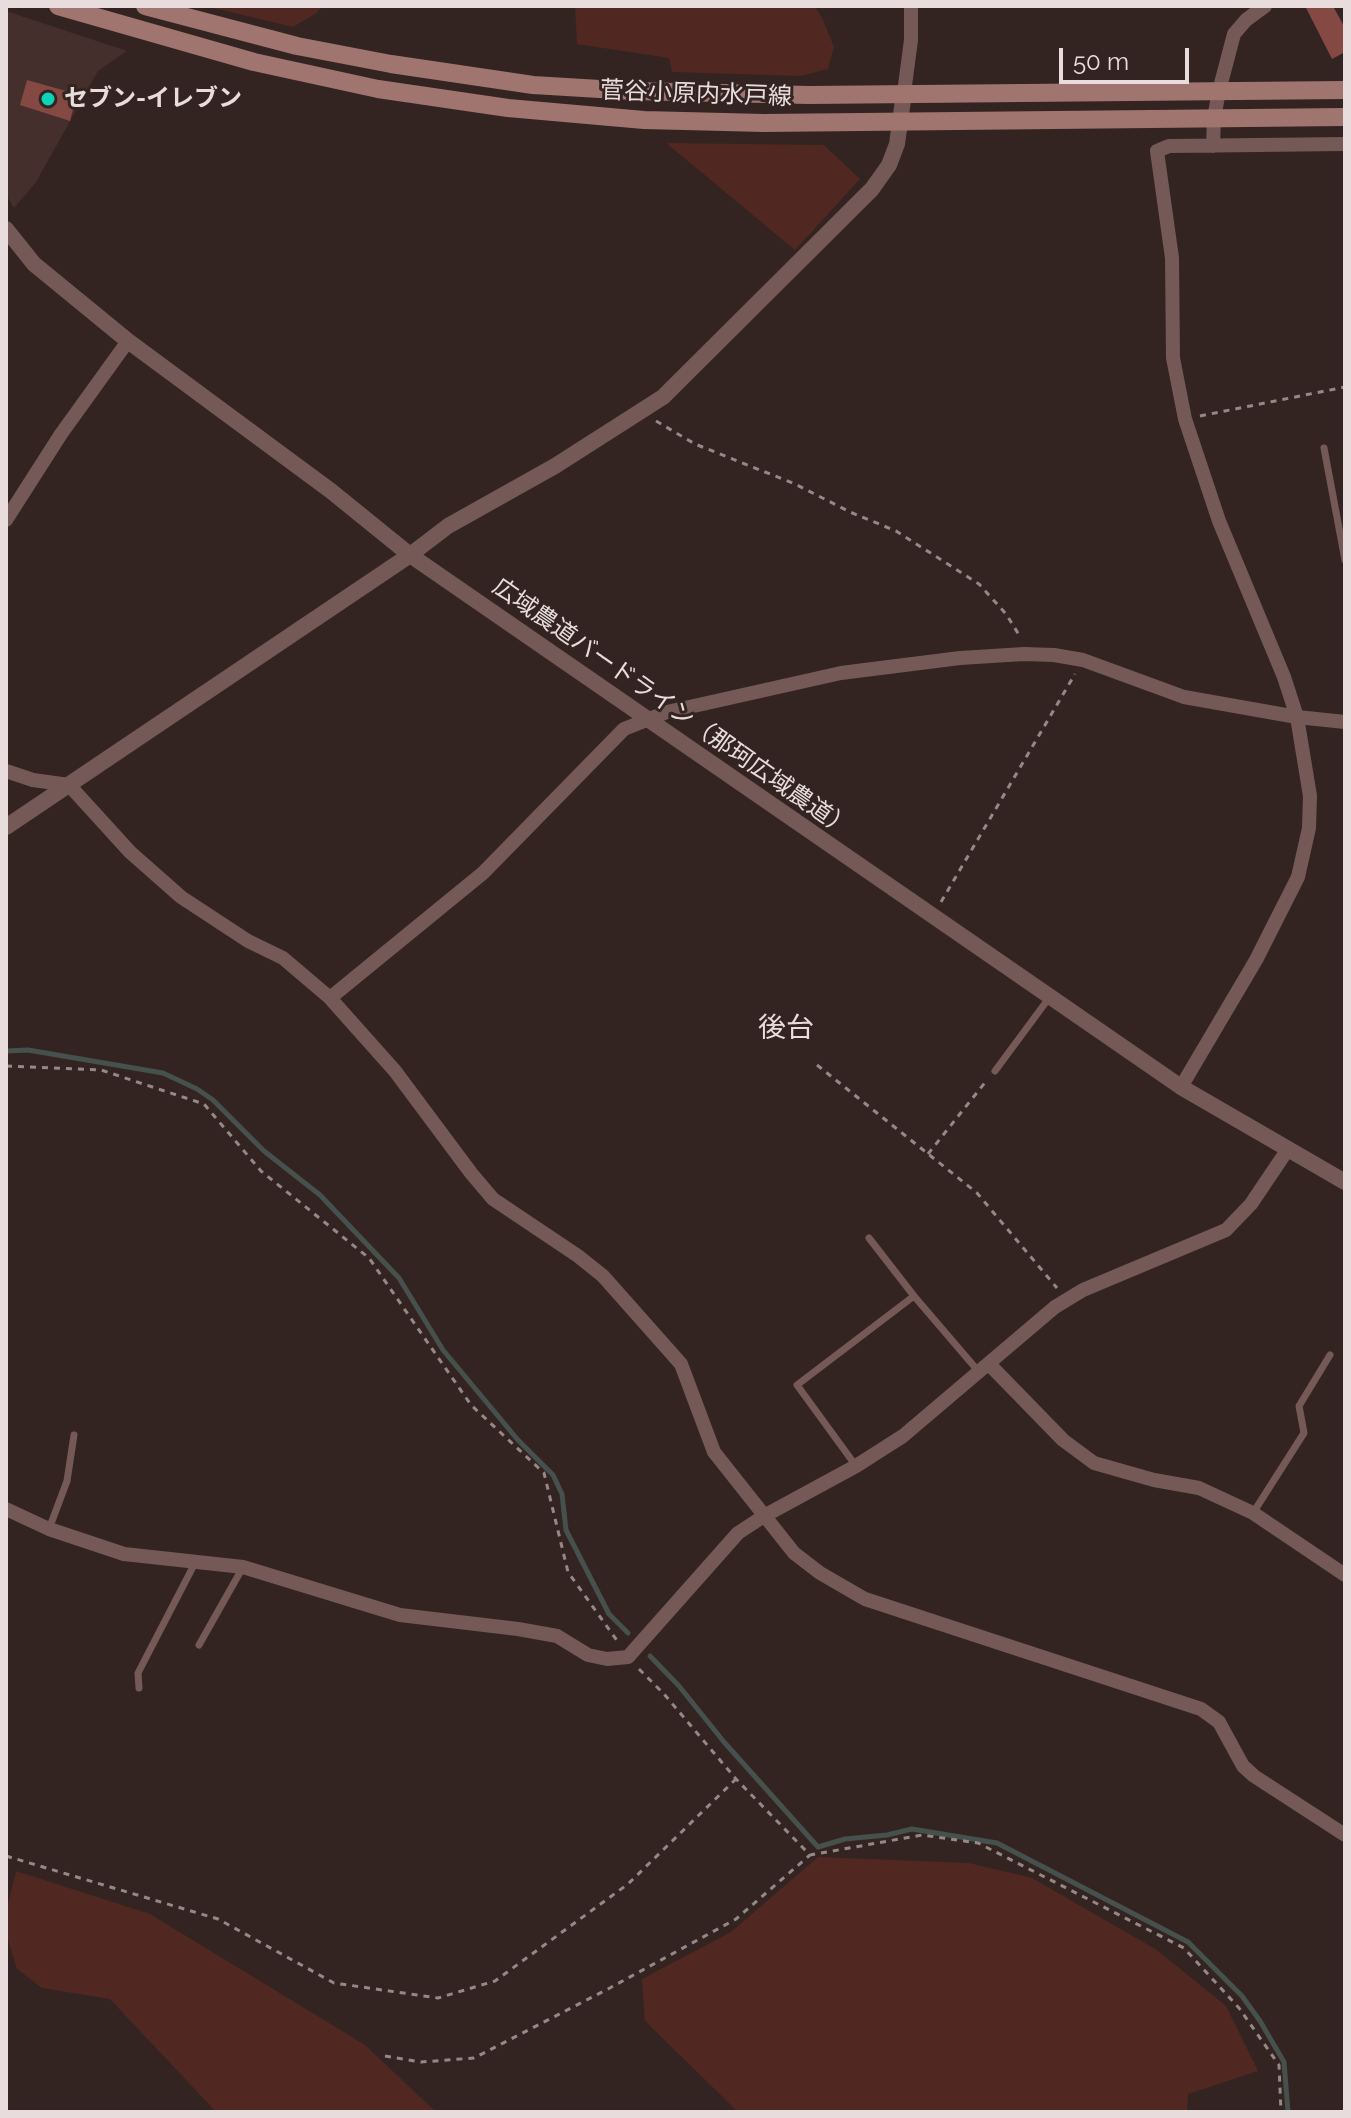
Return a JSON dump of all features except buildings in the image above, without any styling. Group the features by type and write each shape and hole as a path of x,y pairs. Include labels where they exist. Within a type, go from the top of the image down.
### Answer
{"main road":[{"name":"菅谷小原内水戸線","path":"58,6 254,62 378,89 508,108 644,120 764,123 1345,117"},
{"name":"菅谷小原内水戸線","path":"145,6 297,46 533,85 735,94 1345,90"}],"street":[{"path":"6,827 410,555 448,526 555,466 663,397 872,189 889,165 897,144 911,40 911,6"},
{"path":"1213,146 1219,91 1234,34 1265,6"},
{"path":"1181,1087 1256,960 1298,877 1309,828 1310,796 1297,717 1284,677 1219,521 1185,419 1173,358 1172,258 1157,151 1169,146 1345,144"},
{"name":"広域農道バードライン（那珂広域農道）","path":"6,229 34,264 128,341 331,491 410,555 1181,1087 1345,1182"},
{"path":"6,520 61,434 128,341"},
{"path":"330,998 483,873 624,729 667,712 841,673 960,658 1024,654 1083,660 1184,697 1297,717 1345,722"},
{"path":"6,771 33,780 69,785 130,852 181,897 248,941 283,958 330,998 395,1071 493,1199 603,1276 681,1364 714,1452 794,1553 820,1573 865,1599 1201,1709 1219,1722 1243,1766 1254,1776 1345,1835"},
{"path":"6,1509 49,1529 124,1554 243,1567 400,1615 557,1636 588,1655 607,1659 626,1654 738,1533 903,1436 1083,1290 1226,1230 1251,1204 1288,1149"},
{"path":"984,1368 1063,1440 1094,1463 1154,1480 1199,1488 1253,1513 1345,1575"}],"lane":[{"path":"1324,448 1345,560"},
{"path":"995,1071 1049,998"},
{"path":"869,1238 914,1296 984,1368"},
{"path":"856,1466 797,1385 914,1296"},
{"path":"1253,1513 1304,1433 1299,1406 1330,1355"},
{"path":"49,1529 67,1481 74,1435"},
{"path":"139,1688 138,1673 196,1561"},
{"path":"199,1645 243,1567"}],"path":[{"path":"1185,419 1345,387"},
{"path":"643,410 658,423 695,444 795,484 896,531 979,584 1020,634 1024,654"},
{"path":"933,917 1083,660"},
{"path":"817,1065 977,1193 1067,1300"},
{"path":"6,1066 101,1070 204,1104 261,1171 369,1258 471,1405 544,1473 568,1572 626,1654 736,1779 810,1855"},
{"path":"928,1154 995,1071"},
{"path":"6,1856 218,1919 334,1983 438,1998 495,1981 628,1884 736,1779"},
{"path":"385,2056 421,2062 474,2058 736,1919 810,1855 922,1835 978,1843 1184,1948 1239,2008 1279,2065 1281,2112"}],"shaded area":[{"path":"205,6 323,6 293,27"},
{"path":"575,6 814,6 834,47 828,69 801,76 672,72 669,58 577,44"},
{"path":"6,11 127,51 98,71 36,182 14,208 6,195"},
{"path":"666,143 824,145 860,179 795,250"},
{"path":"818,1857 969,1863 1032,1878 1157,1950 1226,2006 1258,2071 1188,2094 1187,2112 738,2112 645,2021 642,1979 731,1932"},
{"path":"16,1871 150,1914 365,2045 436,2112 216,2112 110,1999 42,1988 17,1969 6,1934 6,1912"}],"waterway":[{"path":"6,1051 28,1050 163,1073 213,1100 264,1151 320,1195 399,1278 443,1350 518,1440 553,1475 562,1494 566,1530 609,1614 628,1633"},
{"path":"650,1656 818,1847 845,1839 912,1829 997,1843 1188,1942 1242,1996 1260,2021 1284,2062 1288,2112"}],"place":[{"name":"セブン-イレブン","path":"48,99"}],"district":[{"name":"後台","path":"786,1029"}]}
